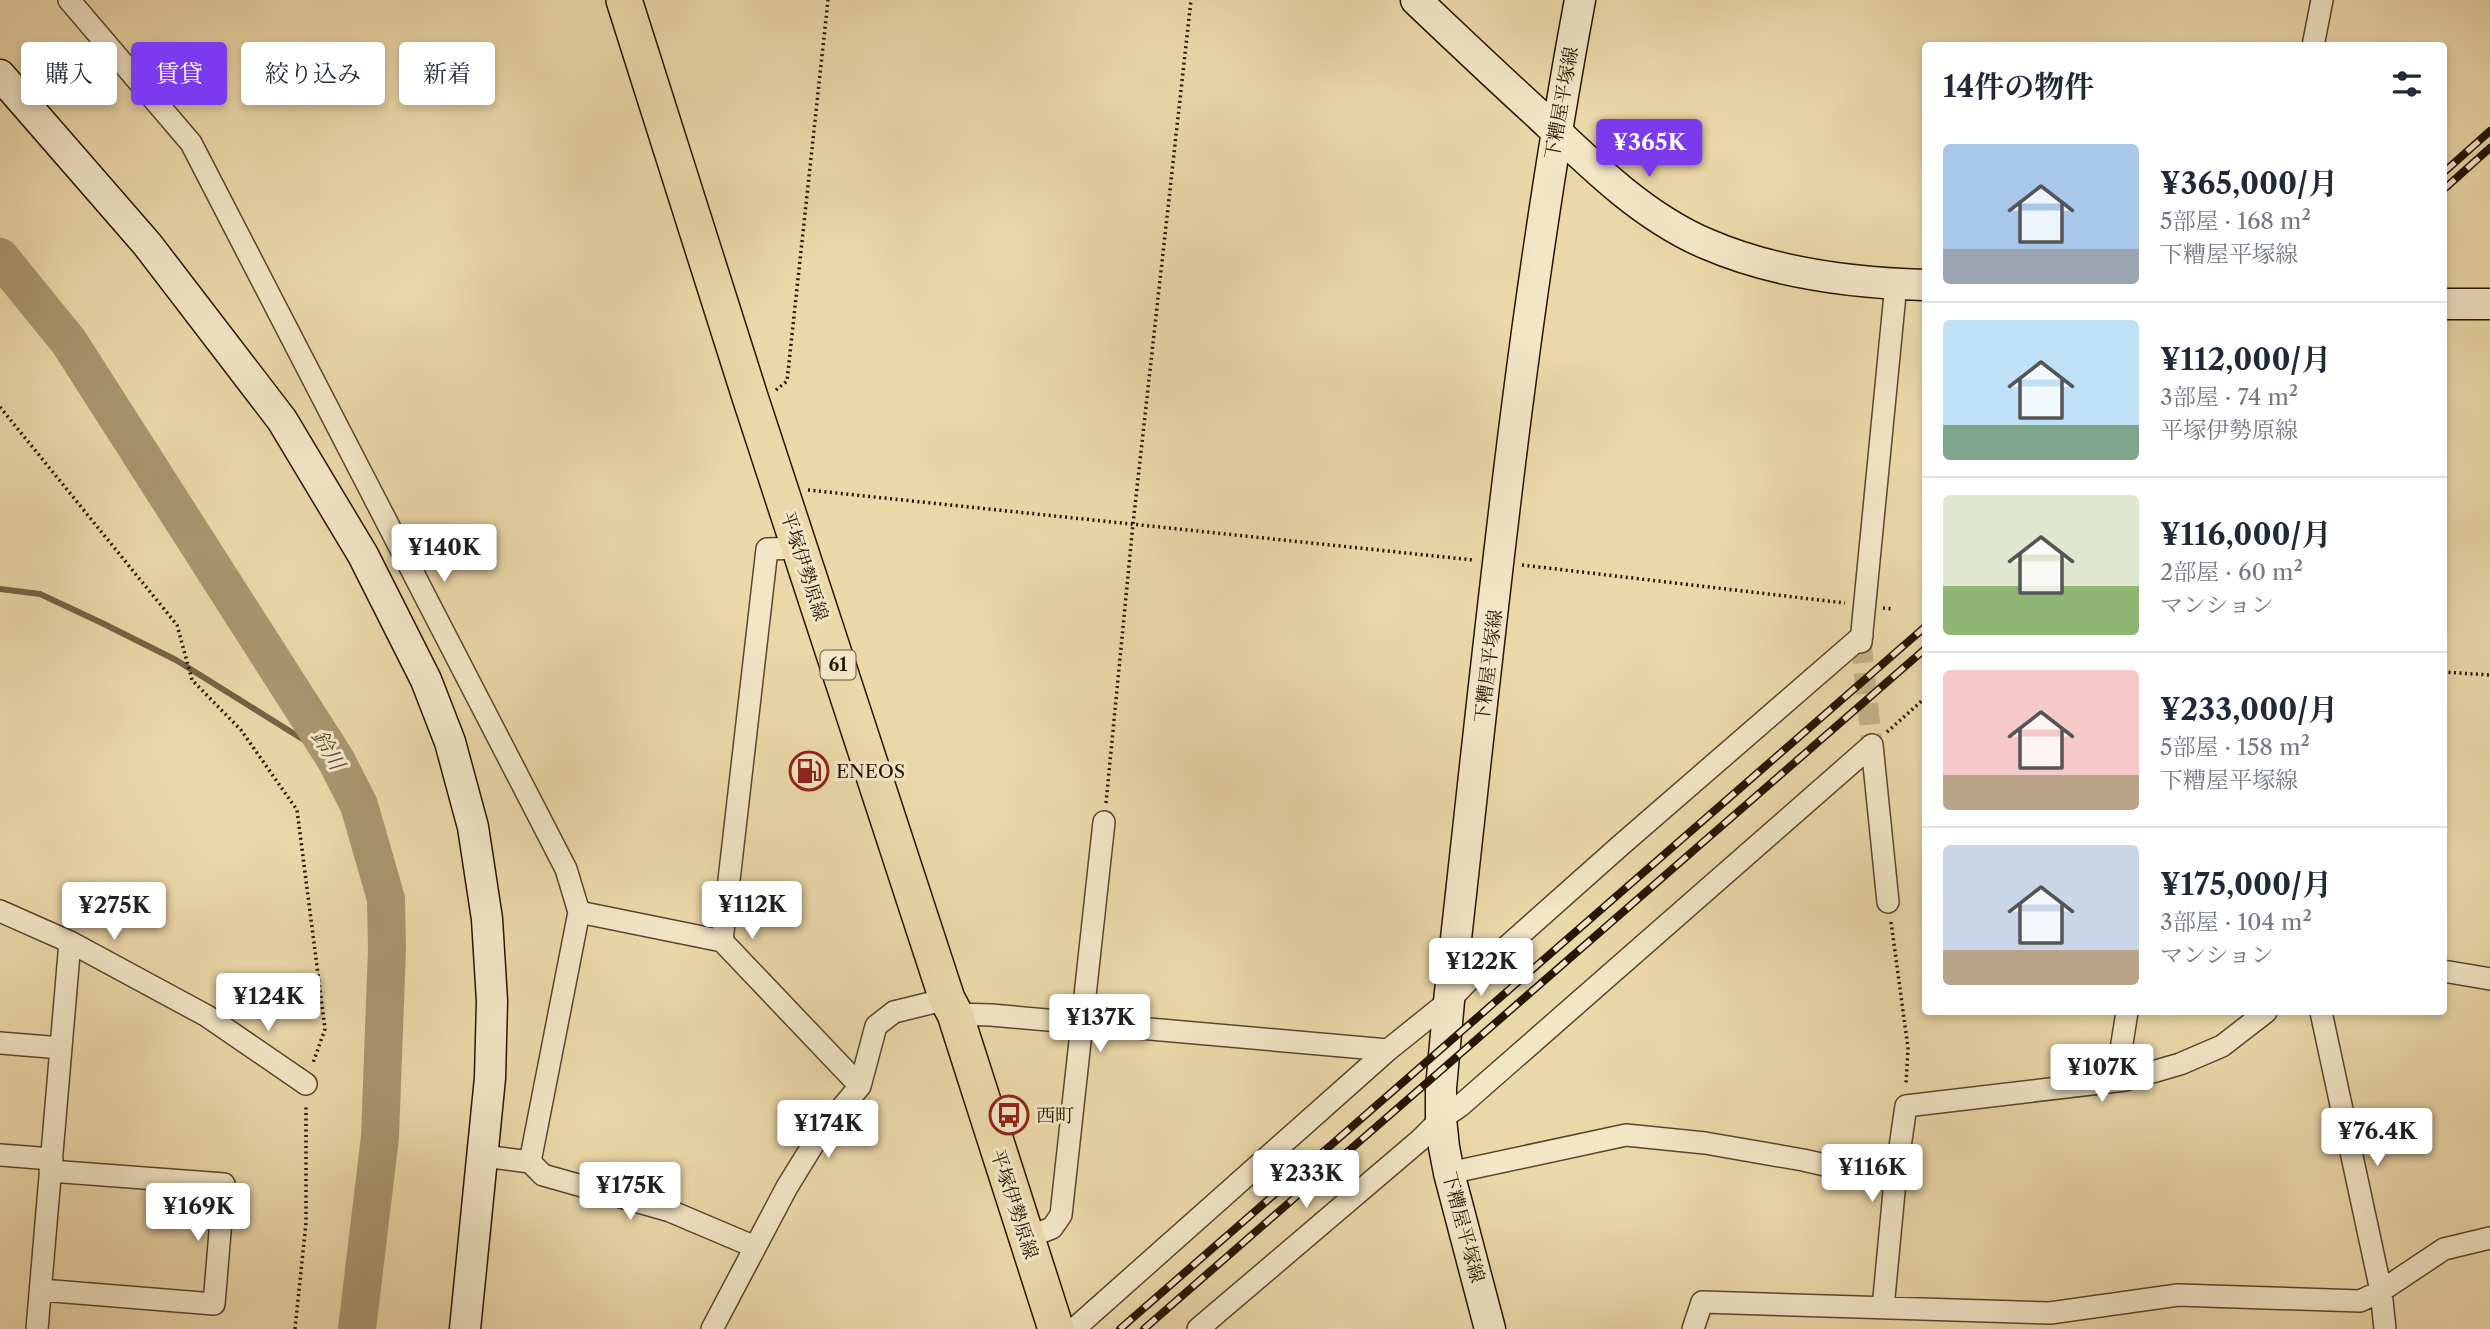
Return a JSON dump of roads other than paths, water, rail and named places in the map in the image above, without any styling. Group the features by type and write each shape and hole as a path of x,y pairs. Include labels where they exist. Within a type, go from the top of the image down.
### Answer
{"main road":[{"name":"平塚伊勢原線","path":"624,0 750,397 1056,1329"}],"street":[{"path":"69,0 191,143 566,869 579,912 530,1162"},
{"path":"1074,1329 1388,1050 1449,1002 1467,982 1610,854 1861,639 1911,284 1804,273 1752,260 1707,244 1654,215 1600,172 1416,0"},
{"name":"下糟屋平塚線","path":"1490,1329 1449,1173 1441,1119 1441,1088 1525,344 1555,131 1580,0"},
{"path":"2314,42 2322,0"},
{"path":"0,75 147,244 282,420 363,555 426,680 450,742 473,828 487,919 491,1014 490,1078 465,1329"},
{"path":"2447,304 2490,304"},
{"path":"722,941 767,549 800,548"},
{"path":"1198,1329 1420,1140 1441,1119 1460,1106 1872,745 1888,902"},
{"path":"1026,1238 1052,1228 1061,1215 1104,822"},
{"path":"0,911 70,942 207,1016 306,1084"},
{"path":"579,912 722,941 860,1086"},
{"path":"37,1329 70,942"},
{"path":"2447,972 2490,979"},
{"path":"712,1329 786,1187 818,1135 860,1086 876,1026 894,1012 951,1006 990,1015 1388,1050"},
{"path":"2116,1081 2127,1015"},
{"path":"1883,1308 1895,1181 1906,1106 2116,1081 2180,1064 2222,1046 2262,1015"},
{"path":"2322,1015 2382,1291 2385,1329"},
{"path":"0,1043 61,1048"},
{"path":"1449,1173 1626,1135 1706,1143 1803,1160 1895,1181"},
{"path":"0,1155 51,1165 224,1184 214,1304 41,1290"},
{"path":"483,1156 530,1162 543,1175 670,1211 755,1247"},
{"path":"1693,1329 1702,1302 2050,1313 2178,1295 2360,1301 2382,1291 2444,1249 2490,1238"}],"waterway":[{"name":"鈴川","path":"0,257 69,342 336,760 359,805 386,899 387,949 380,1137 357,1329"},
{"path":"0,589 40,594 176,660 336,760"}],"tunnel":[{"path":"1861,642 1872,745"}],"railway":[{"path":"2447,169 2490,131"},
{"path":"2447,186 2490,148"},
{"path":"1120,1329 1922,630"},
{"path":"1144,1329 1922,652"}],"place":[{"name":"ENEOS","path":"809,771"},
{"name":"西町","path":"1009,1115"}]}
